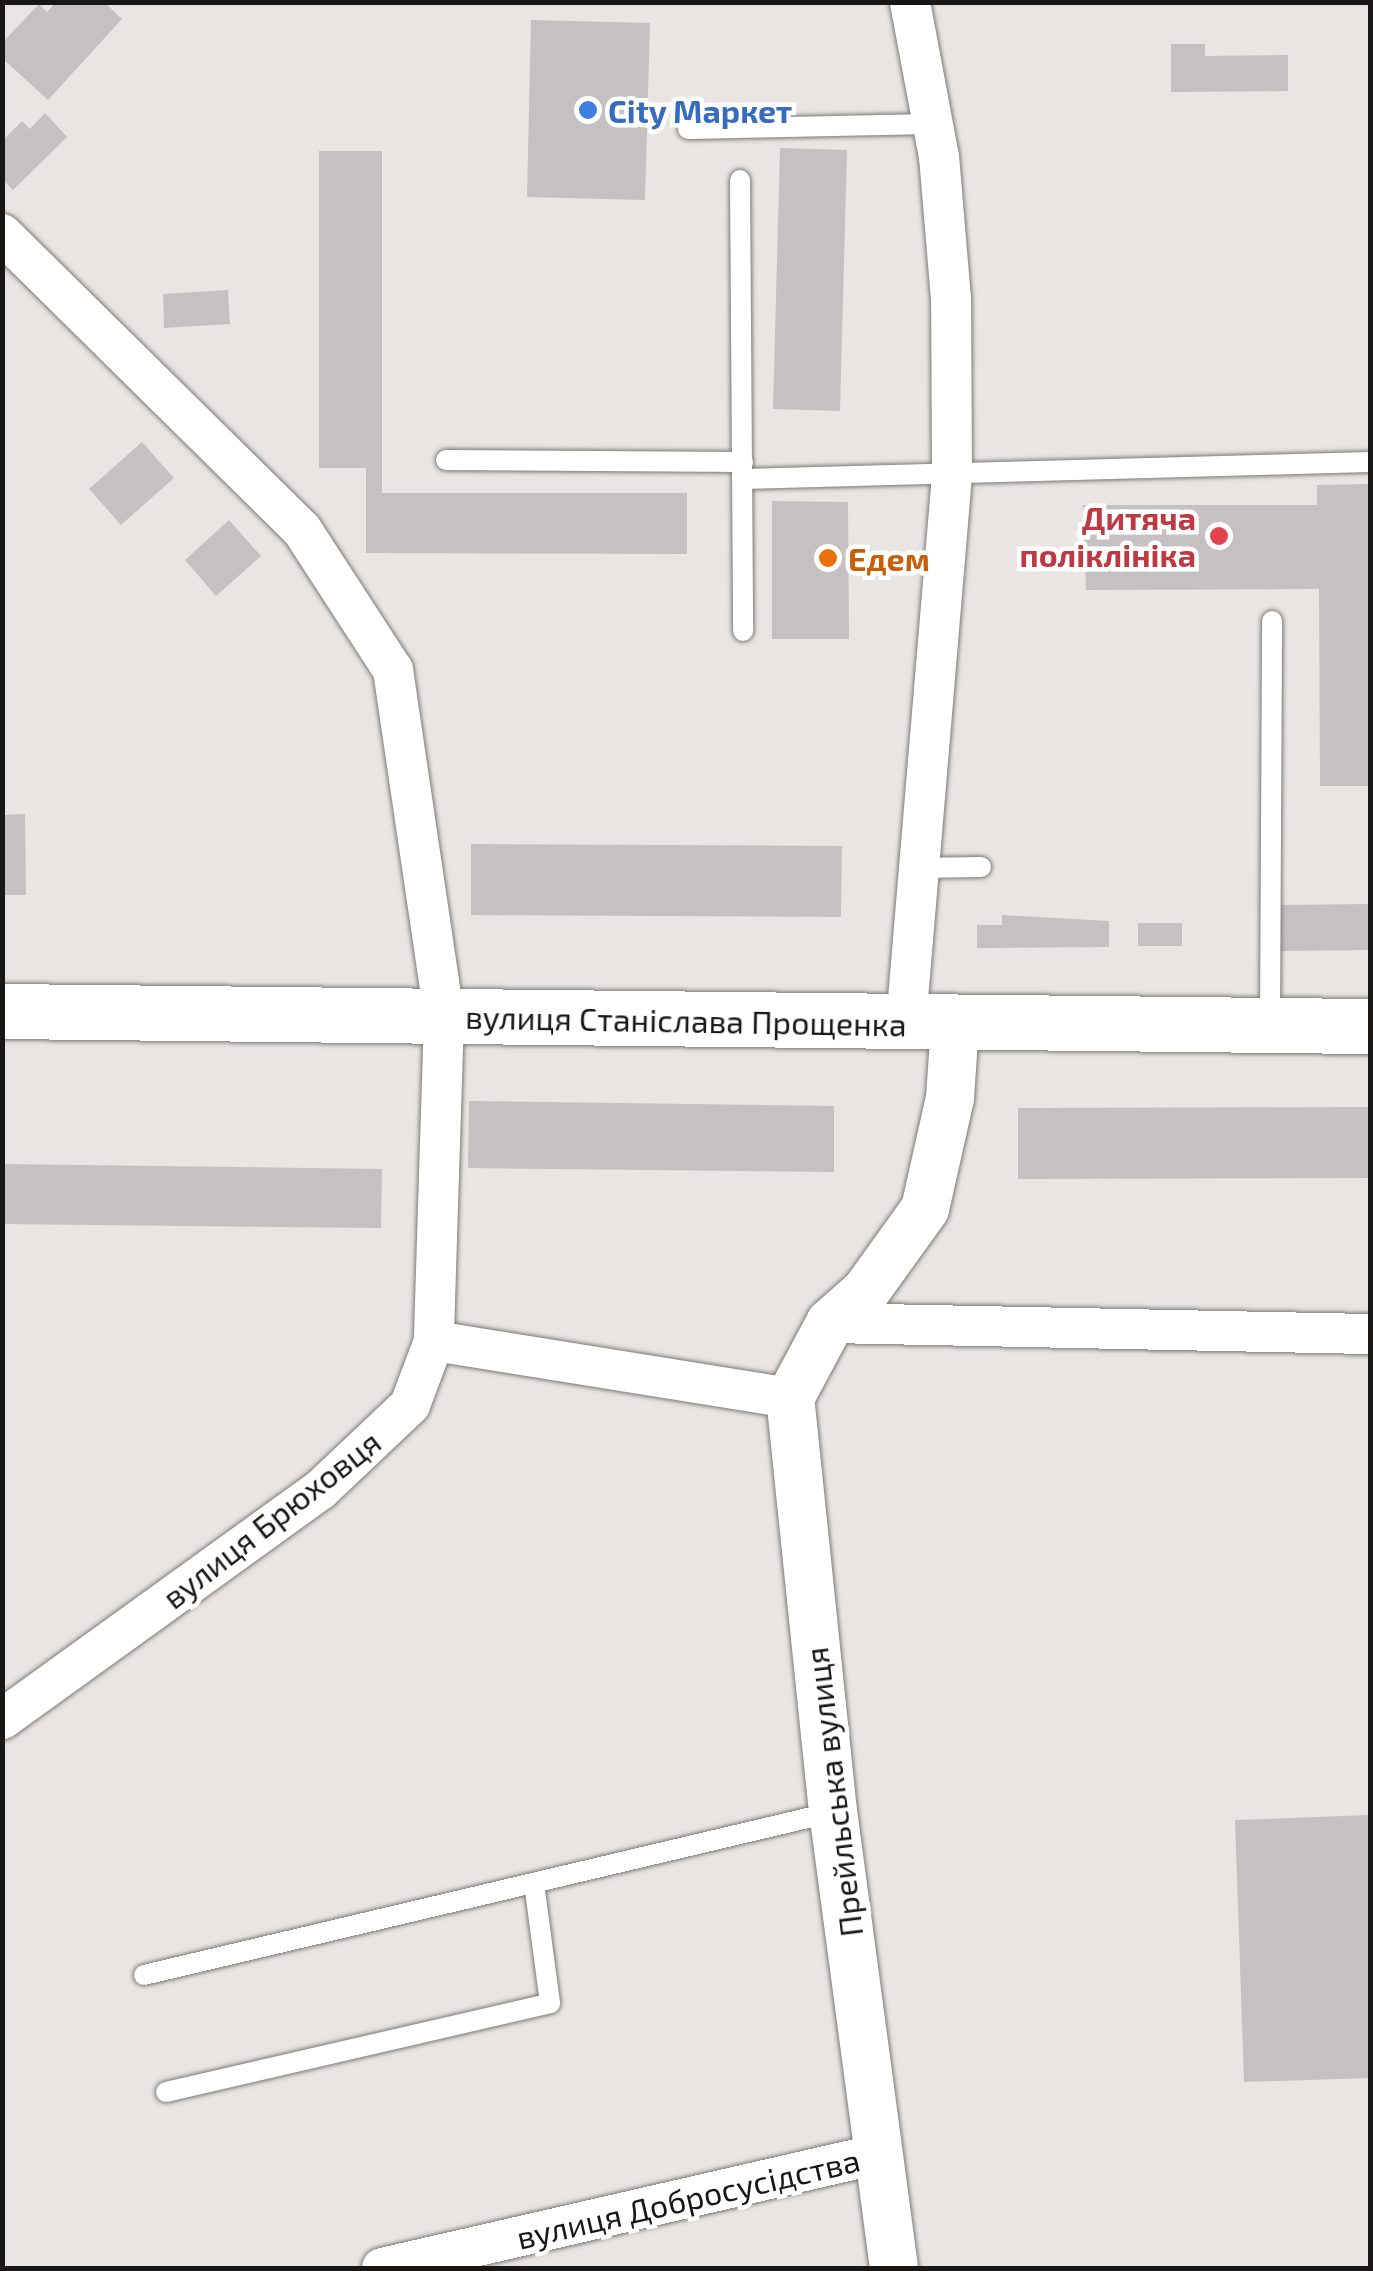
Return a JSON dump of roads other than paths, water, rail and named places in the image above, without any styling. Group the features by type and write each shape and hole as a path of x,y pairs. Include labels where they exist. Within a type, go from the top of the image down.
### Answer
{"main road":[{"name":"вулиця Станіслава Прощенка","path":"2,1011 1370,1026"}],"street":[{"path":"434,1341 790,1398 830,1323 866,1291 925,1209 950,1098 931,1024 919,868 952,475 951,299 932,124 910,2"},
{"name":"вулиця Брюховця","path":"2,234 302,530 393,670 444,1016 434,1341 410,1405 379,1439 320,1490 2,1719"},
{"path":"830,1323 1370,1334"},
{"name":"Прейльська вулиця","path":"790,1398 833,1812 894,2268"},
{"name":"вулиця Добросусідства","path":"382,2268 878,2154"}],"lane":[{"path":"688,129 932,124"},
{"path":"740,180 743,631"},
{"path":"446,460 952,475 1370,462"},
{"path":"1270,1026 1272,621"},
{"path":"919,868 981,867"},
{"path":"144,1975 833,1812"},
{"path":"166,2092 550,2003 534,1883"}],"place":[{"name":"City Маркет","path":"588,110"},
{"name":"Дитяча поліклініка","path":"1219,536"},
{"name":"Едем","path":"828,558"}]}
